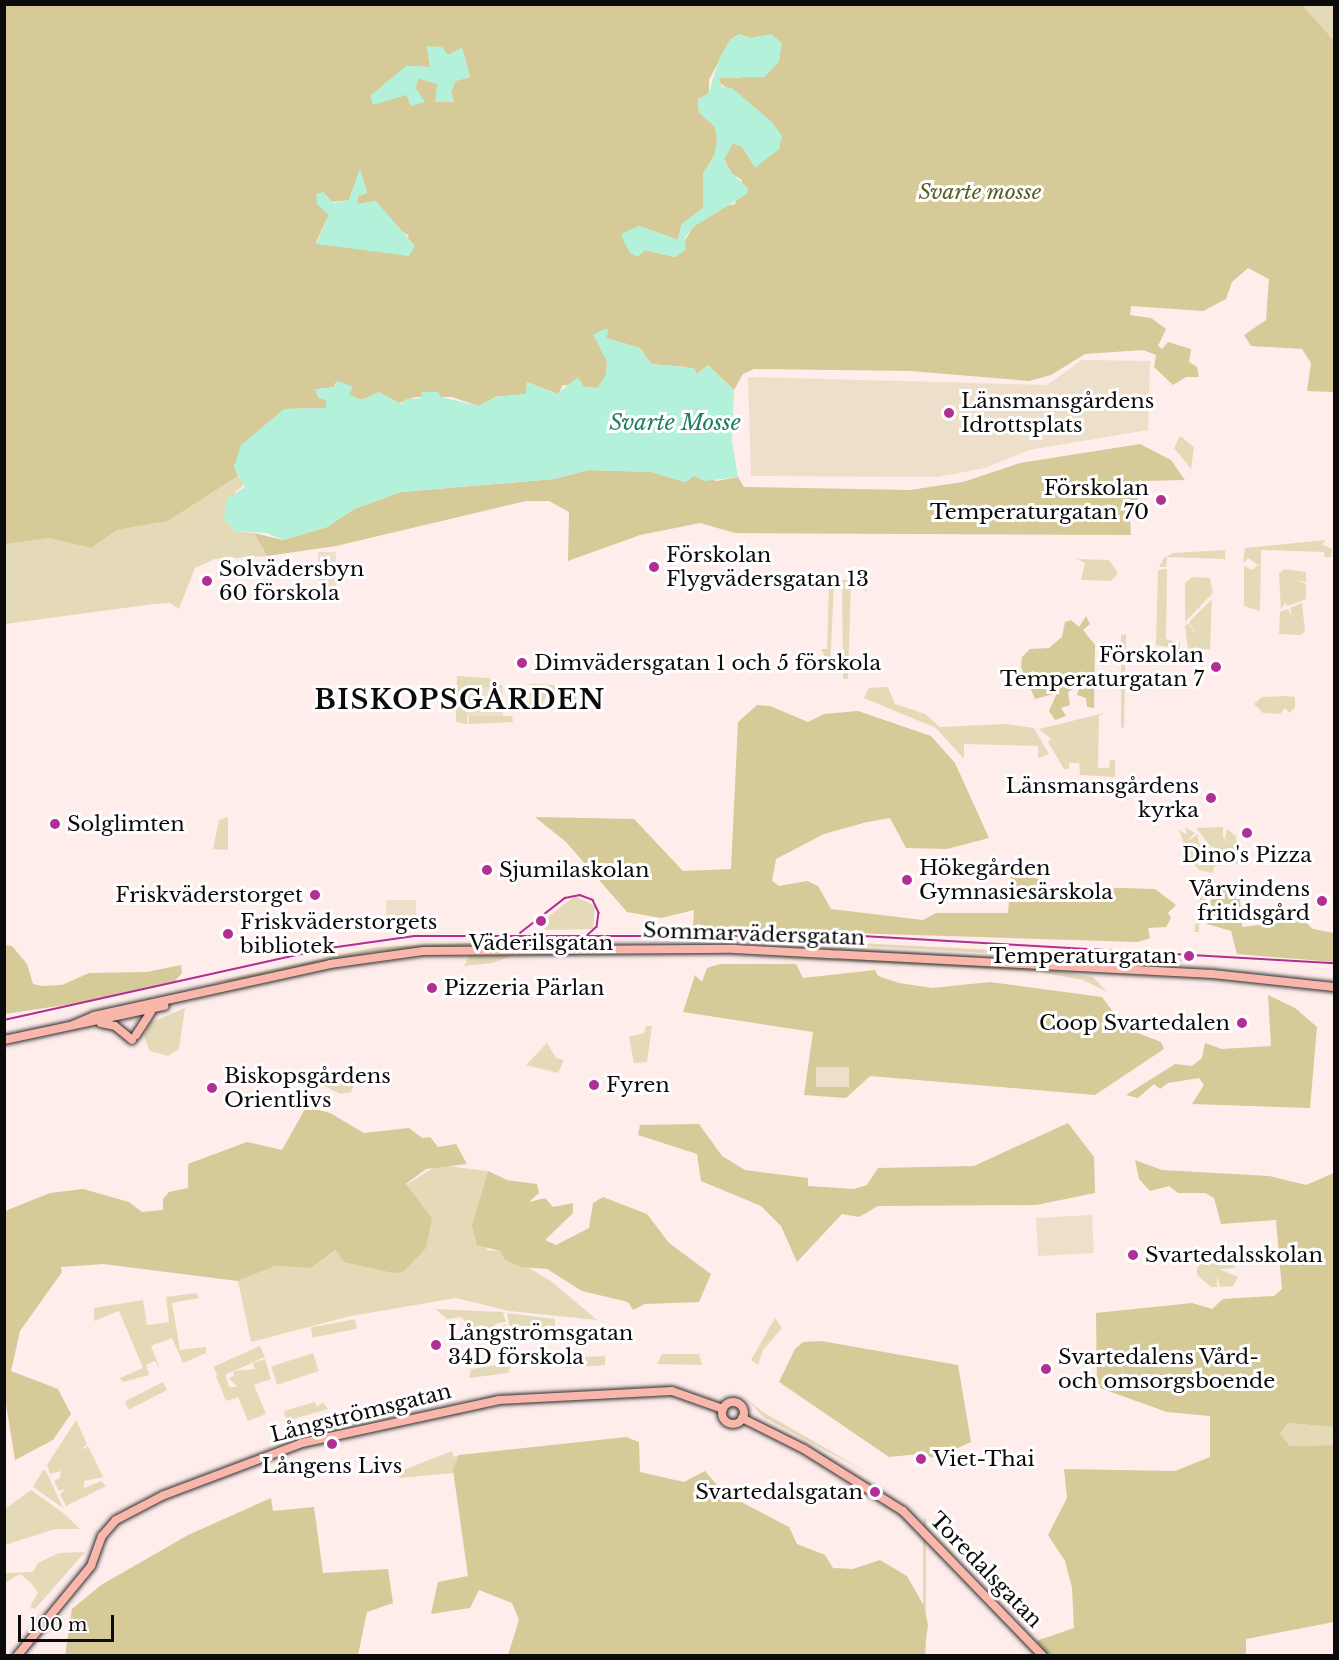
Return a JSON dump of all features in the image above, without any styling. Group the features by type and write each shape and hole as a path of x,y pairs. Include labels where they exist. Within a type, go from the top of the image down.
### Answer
{"street":[{"name":"Sommarvädersgatan","path":"73,1025 94,1016 177,1001 362,958 459,950 734,949 1212,975 1335,987"},
{"name":"Sommarvädersgatan","path":"4,1040 152,1011 177,1001"},
{"path":"94,1022 115,1026 134,1038 152,1011"},
{"name":"Långströmsgatan","path":"17,1656 91,1566 102,1536 116,1520 164,1495 302,1443 499,1400 672,1391 723,1409"},
{"name":"Långströmsgatan","path":"723,1409 730,1402 739,1404 742,1418"},
{"name":"Långströmsgatan","path":"723,1409 727,1422 742,1418 804,1449 903,1511"},
{"name":"Toredalsgatan","path":"903,1511 1043,1656"}],"shaded area":[{"path":"1301,5 1334,5 1334,40 1332,37"},
{"name":"Länsmansgårdens Idrottsplats","path":"1082,360 1150,361 1148,430 1029,450 985,468 937,477 751,476 748,377 1047,385"},
{"path":"1180,436 1194,447 1191,469 1174,448"},
{"path":"238,476 245,484 235,492 235,531 254,533 267,556 215,559 195,568 179,609 170,603 154,604 5,624 5,543 48,538 91,548 117,530 168,521"},
{"path":"1326,540 1322,544 1332,549 1331,557 1325,557 1324,552 1261,550 1260,611 1244,606 1244,566 1252,570 1258,565 1248,558 1243,563 1245,548"},
{"path":"1225,550 1225,559 1167,557 1166,567 1159,567 1164,558 1173,553"},
{"path":"318,552 336,552 336,591 318,591"},
{"path":"1077,559 1109,560 1118,573 1111,581 1081,580 1085,563"},
{"path":"1167,569 1166,639 1180,643 1180,649 1156,645 1158,570"},
{"path":"1284,569 1306,572 1306,582 1295,580 1306,584 1306,599 1288,606 1285,603 1281,610 1279,574"},
{"path":"1192,577 1210,578 1213,593 1185,622 1185,583"},
{"path":"863,579 867,584 866,594 863,582 851,582 848,679 843,679 842,580"},
{"path":"829,584 834,584 830,667 821,649 827,649"},
{"path":"1212,599 1210,649 1188,649 1185,626 1188,623 1198,637 1189,622"},
{"path":"1302,603 1305,631 1301,635 1279,634 1280,612 1288,609 1292,617 1290,608"},
{"path":"1131,634 1126,635 1124,727 1121,728 1121,635"},
{"path":"457,676 488,678 504,687 467,687 467,724 456,722"},
{"path":"529,684 564,686 547,694 540,709 530,709"},
{"path":"567,686 576,686 576,710 542,709 547,705 560,706 561,691"},
{"path":"467,687 503,687 503,716 467,716"},
{"path":"888,687 895,704 925,714 940,727 1006,724 1034,728 1049,754 1038,758 1038,746 964,744 964,759 936,728 864,698 869,688"},
{"path":"1262,697 1295,697 1295,708 1289,713 1285,708 1280,714 1263,713 1254,704"},
{"path":"1104,713 1099,716 1098,768 1109,768 1110,760 1115,760 1115,777 1080,775 1079,763 1069,763 1069,769 1064,769 1048,742 1051,739 1039,729"},
{"path":"469,716 512,716 513,722 468,724"},
{"path":"228,817 228,850 213,849 219,820"},
{"path":"1185,827 1195,833 1186,842 1198,834 1199,844 1205,842 1222,863 1214,867 1213,873 1199,870 1189,857 1179,830 1187,835"},
{"path":"1223,827 1223,838 1226,840 1233,841 1225,839 1227,829 1236,836 1239,864 1226,863 1227,858 1215,852 1196,828"},
{"path":"1240,885 1217,893 1213,888 1199,912 1199,932 1194,932 1201,893 1217,886"},
{"path":"575,896 595,906 593,929 545,930 540,923"},
{"path":"386,900 416,900 416,919 386,919"},
{"path":"517,941 511,946 372,952 243,980 213,982 377,947"},
{"path":"790,942 858,943 1199,960 1162,963"},
{"path":"749,945 837,948 1067,962"},
{"path":"470,954 516,954 493,963 464,966"},
{"path":"701,954 1033,968 1093,977 1107,992 1083,980 1034,971"},
{"path":"185,1008 179,1049 168,1056 150,1051 144,1036 150,1023"},
{"path":"646,1026 652,1026 647,1062 634,1063 629,1037 644,1033"},
{"path":"547,1043 556,1058 564,1060 558,1073 526,1065"},
{"path":"816,1067 849,1067 849,1087 816,1087"},
{"path":"349,1069 356,1078 351,1092 340,1094 310,1078"},
{"path":"438,1165 488,1171 478,1207 487,1250 500,1251 551,1281 597,1320 509,1311 456,1298 351,1316 251,1342 238,1281 275,1266 311,1268 337,1250 393,1273 414,1259 432,1218 406,1185"},
{"path":"1092,1215 1094,1253 1038,1256 1036,1218"},
{"path":"1215,1248 1236,1268 1219,1269 1238,1277 1233,1286 1220,1287 1217,1275 1217,1287 1211,1287 1197,1275 1197,1268"},
{"path":"196,1293 199,1298 172,1303 180,1350 206,1347 206,1353 183,1363 172,1338 151,1346 161,1371 155,1361 146,1365 149,1375 123,1382 120,1378 143,1368 119,1311 94,1321 94,1308 143,1300 147,1325 169,1322 166,1297"},
{"path":"435,1309 503,1312 506,1322 494,1324 498,1328 506,1324 508,1334 463,1340 470,1326 461,1317 447,1319"},
{"path":"507,1313 555,1319 555,1326 510,1330"},
{"path":"775,1318 782,1328 763,1350 758,1365 751,1360"},
{"path":"355,1319 357,1329 313,1337 311,1328"},
{"path":"260,1346 265,1357 218,1378 213,1367"},
{"path":"313,1353 319,1371 277,1385 271,1367"},
{"path":"662,1354 699,1354 702,1365 657,1364"},
{"path":"605,1356 605,1365 563,1368 565,1358"},
{"path":"265,1359 271,1379 254,1385 266,1414 248,1421 238,1397 226,1401 216,1376 225,1373 229,1387 237,1387 229,1378 234,1376 233,1371 255,1369 253,1363"},
{"path":"506,1364 511,1366 508,1373 469,1378 471,1369"},
{"path":"163,1382 167,1390 129,1410 125,1402"},
{"path":"748,1400 763,1412 872,1475 763,1417"},
{"path":"315,1402 317,1407 323,1402 328,1409 286,1421 284,1411"},
{"path":"76,1420 87,1444 80,1451 88,1446 103,1477 84,1481 84,1488 101,1481 106,1486 66,1506 60,1494 66,1489 59,1491 54,1481 60,1478 61,1471 50,1474 47,1465"},
{"path":"1288,1423 1334,1427 1334,1445 1290,1446 1280,1434"},
{"path":"452,1451 454,1457 459,1455 453,1473 401,1478 393,1474"},
{"path":"43,1470 46,1471 63,1508 33,1487"},
{"path":"31,1490 62,1512 80,1529 55,1529 5,1545 5,1509"},
{"path":"923,1519 926,1519 926,1656 923,1656"},
{"path":"85,1552 35,1609 30,1607 38,1592 30,1582 20,1574 5,1583 5,1573 33,1572 38,1563 59,1553"}],"green space":[{"name":"Svarte mosse","path":"1301,4 1334,40 1334,392 1307,391 1311,363 1302,349 1251,346 1244,335 1266,320 1269,279 1248,268 1232,282 1226,299 1203,311 1131,306 1130,315 1151,318 1166,329 1158,346 1162,349 1168,342 1191,349 1189,362 1197,367 1199,377 1186,377 1173,385 1154,367 1156,355 1143,350 1085,354 1051,375 1029,381 910,371 754,369 743,374 734,390 708,365 697,374 686,367 651,364 640,348 606,338 608,330 596,339 607,361 606,375 598,388 563,385 558,394 527,382 526,394 495,397 479,406 452,397 414,397 397,404 379,392 362,400 349,395 347,390 353,387 336,382 334,387 315,390 326,400 326,408 284,409 234,466 238,476 168,521 117,530 91,548 48,538 5,544 5,5","holes":["739,34 750,38 739,78 723,76 718,78 720,83 761,114 779,149 755,167 742,147 733,143 727,147 724,159 732,174 742,180 735,204 721,207 693,227 675,257 644,250 639,226 678,240 682,224 703,208 703,174 715,154 717,139 715,127 699,112 698,100 709,93 709,80 730,40","427,46 448,55 462,48 470,77 455,81 451,93 454,101 437,84 418,78 411,106 406,66 430,67","360,170 367,193 358,196 357,204 376,201 392,225 409,236 391,253 316,242 329,215 323,192 332,202 349,200"]},
{"path":"1140,444 1171,460 1185,480 1144,481 1130,519 1131,535 735,533 700,523 640,535 568,561 569,512 549,501 526,501 336,546 267,556 254,533 283,540 327,527 354,509 401,492 554,479 588,470 651,472 685,482 694,476 717,481 738,477 744,487 910,490 963,482 1020,463"},
{"path":"1086,616 1090,624 1083,630 1095,645 1094,708 1087,707 1086,698 1077,695 1081,683 1068,692 1070,705 1061,708 1066,716 1055,720 1049,711 1057,693 1035,699 1021,667 1022,657 1030,649 1049,648 1062,637 1065,622 1071,620 1079,627"},
{"path":"757,705 770,706 808,722 824,714 858,711 931,736 955,763 989,838 947,849 906,848 890,818 867,822 824,834 776,859 772,881 779,886 807,881 818,886 831,909 923,920 936,913 1008,913 1012,864 1050,886 1155,889 1176,905 1168,913 1171,918 1166,927 1148,928 1150,938 1138,942 693,928 694,910 661,918 627,912 566,842 535,817 634,819 683,871 731,869 738,722"},
{"path":"1239,886 1242,927 1303,920 1313,929 1334,933 1334,962 1237,954 1231,931 1207,924 1202,915 1216,892"},
{"path":"5,945 12,946 27,964 33,984 42,986 62,985 89,973 147,972 181,965 182,973 175,981 78,1003 5,1014"},
{"path":"720,964 796,964 803,978 875,970 878,976 899,983 932,988 990,982 1102,997 1125,1028 1161,1042 1164,1049 1095,1095 870,1076 846,1098 804,1095 813,1032 683,1012 695,975 702,982 707,968"},
{"path":"1268,995 1295,1008 1317,1027 1310,1108 1192,1104 1204,1085 1199,1078 1168,1083 1160,1089 1154,1084 1138,1098 1126,1095 1175,1064 1192,1066 1202,1058 1205,1043 1222,1049 1271,1046"},
{"path":"311,1108 330,1113 364,1133 409,1128 422,1138 430,1137 438,1147 456,1144 467,1164 426,1169 406,1184 432,1218 426,1248 403,1272 393,1273 344,1262 336,1250 311,1268 275,1266 238,1281 103,1264 61,1267 62,1272 20,1331 11,1371 58,1389 71,1414 53,1440 15,1460 5,1398 5,1211 50,1193 83,1189 129,1202 142,1212 163,1210 163,1199 169,1192 188,1188 188,1164 247,1142 282,1150 305,1109"},
{"path":"1068,1123 1094,1157 1095,1193 1036,1205 878,1206 859,1217 842,1214 797,1262 781,1226 761,1206 701,1181 697,1154 638,1135 640,1125 699,1124 722,1156 745,1170 808,1178 808,1186 854,1189 867,1185 878,1168 974,1166"},
{"path":"1135,1160 1162,1170 1269,1176 1306,1185 1334,1173 1334,1427 1288,1423 1280,1434 1290,1446 1334,1445 1334,1622 1246,1639 1246,1655 1048,1655 1036,1641 1074,1628 1072,1588 1065,1561 1048,1535 1067,1498 1064,1469 1175,1471 1210,1457 1210,1416 1167,1412 1097,1387 1096,1313 1192,1303 1212,1309 1223,1299 1274,1296 1282,1289 1276,1220 1221,1224 1214,1198 1205,1193 1178,1193 1169,1186 1150,1191 1139,1179"},
{"path":"488,1171 507,1180 537,1184 539,1193 529,1202 545,1198 553,1207 573,1203 573,1213 545,1240 556,1245 589,1228 593,1203 603,1197 647,1214 669,1243 711,1274 699,1302 645,1304 633,1310 628,1302 582,1291 547,1269 522,1267 505,1260 500,1251 477,1245 472,1226"},
{"path":"821,1341 958,1365 971,1442 935,1458 920,1454 889,1457 779,1382 795,1349 803,1342"},
{"path":"626,1437 639,1442 640,1472 684,1482 705,1471 724,1493 789,1527 797,1544 825,1555 833,1568 853,1569 880,1560 907,1576 924,1606 928,1625 924,1655 508,1655 519,1620 512,1603 479,1590 470,1608 431,1614 438,1582 468,1576 453,1470 459,1455"},
{"path":"271,1498 273,1511 314,1507 323,1573 388,1569 393,1603 367,1612 358,1655 65,1655 72,1609 101,1585 188,1535"}],"water":[{"path":"739,34 750,38 771,34 782,43 779,62 764,77 719,78 722,87 732,88 772,122 782,136 779,149 755,168 742,147 733,143 724,160 732,174 748,188 747,194 693,227 685,237 686,250 675,257 645,250 638,257 630,253 621,235 639,226 678,240 682,224 703,208 703,174 715,154 717,139 715,127 699,112 698,99 709,93 719,59 730,40"},
{"path":"427,46 442,47 448,55 462,48 470,77 455,81 451,93 454,102 435,102 437,84 419,78 415,87 425,102 411,106 406,95 373,105 370,96 406,66 430,67"},
{"path":"360,169 367,193 358,196 357,204 376,201 415,246 409,256 316,244 329,215 317,204 316,194 323,192 333,203 349,200"},
{"name":"Svarte Mosse","path":"609,329 606,338 640,348 651,364 694,368 697,374 708,365 734,390 732,442 738,477 704,481 694,476 685,482 651,472 588,470 554,479 401,492 354,509 327,527 283,540 267,533 235,531 224,519 227,499 245,487 234,467 241,445 284,409 326,408 326,400 318,398 315,389 334,387 338,381 353,387 349,395 362,400 379,392 402,404 406,399 422,398 421,392 438,392 441,397 479,406 495,397 526,394 527,382 557,394 578,377 584,387 598,388 606,375 607,361 593,335"}],"tram line":[{"path":"520,933 565,898 580,895 593,900 599,913 597,927 586,937"},
{"path":"4,1020 330,948 414,936 862,936 1334,963"}],"place":[{"name":"Länsmansgårdens Idrottsplats","path":"949,413"},
{"name":"Förskolan Temperaturgatan 70","path":"1161,500"},
{"name":"Förskolan Flygvädersgatan 13","path":"654,567"},
{"name":"Solvädersbyn 60 förskola","path":"207,581"},
{"name":"Dimvädersgatan 1 och 5 förskola","path":"522,663"},
{"name":"Förskolan Temperaturgatan 7","path":"1216,667"},
{"name":"Länsmansgårdens kyrka","path":"1211,798"},
{"name":"Solglimten","path":"55,824"},
{"name":"Dino's Pizza","path":"1247,833"},
{"name":"Sjumilaskolan","path":"487,870"},
{"name":"Hökegården Gymnasiesärskola","path":"907,880"},
{"name":"Friskväderstorget","path":"315,895"},
{"name":"Vårvindens fritidsgård","path":"1322,901"},
{"name":"Väderilsgatan","path":"541,921"},
{"name":"Friskväderstorgets bibliotek","path":"228,934"},
{"name":"Temperaturgatan","path":"1189,956"},
{"name":"Pizzeria Pärlan","path":"432,988"},
{"name":"Coop Svartedalen","path":"1242,1023"},
{"name":"Fyren","path":"594,1085"},
{"name":"Biskopsgårdens Orientlivs","path":"212,1088"},
{"name":"Svartedalsskolan","path":"1133,1255"},
{"name":"Långströmsgatan 34D förskola","path":"436,1345"},
{"name":"Svartedalens Vård- och omsorgsboende","path":"1046,1369"},
{"name":"Långens Livs","path":"332,1444"},
{"name":"Viet-Thai","path":"921,1459"},
{"name":"Svartedalsgatan","path":"875,1492"}],"district":[{"name":"BISKOPSGÅRDEN","path":"460,700"}]}
